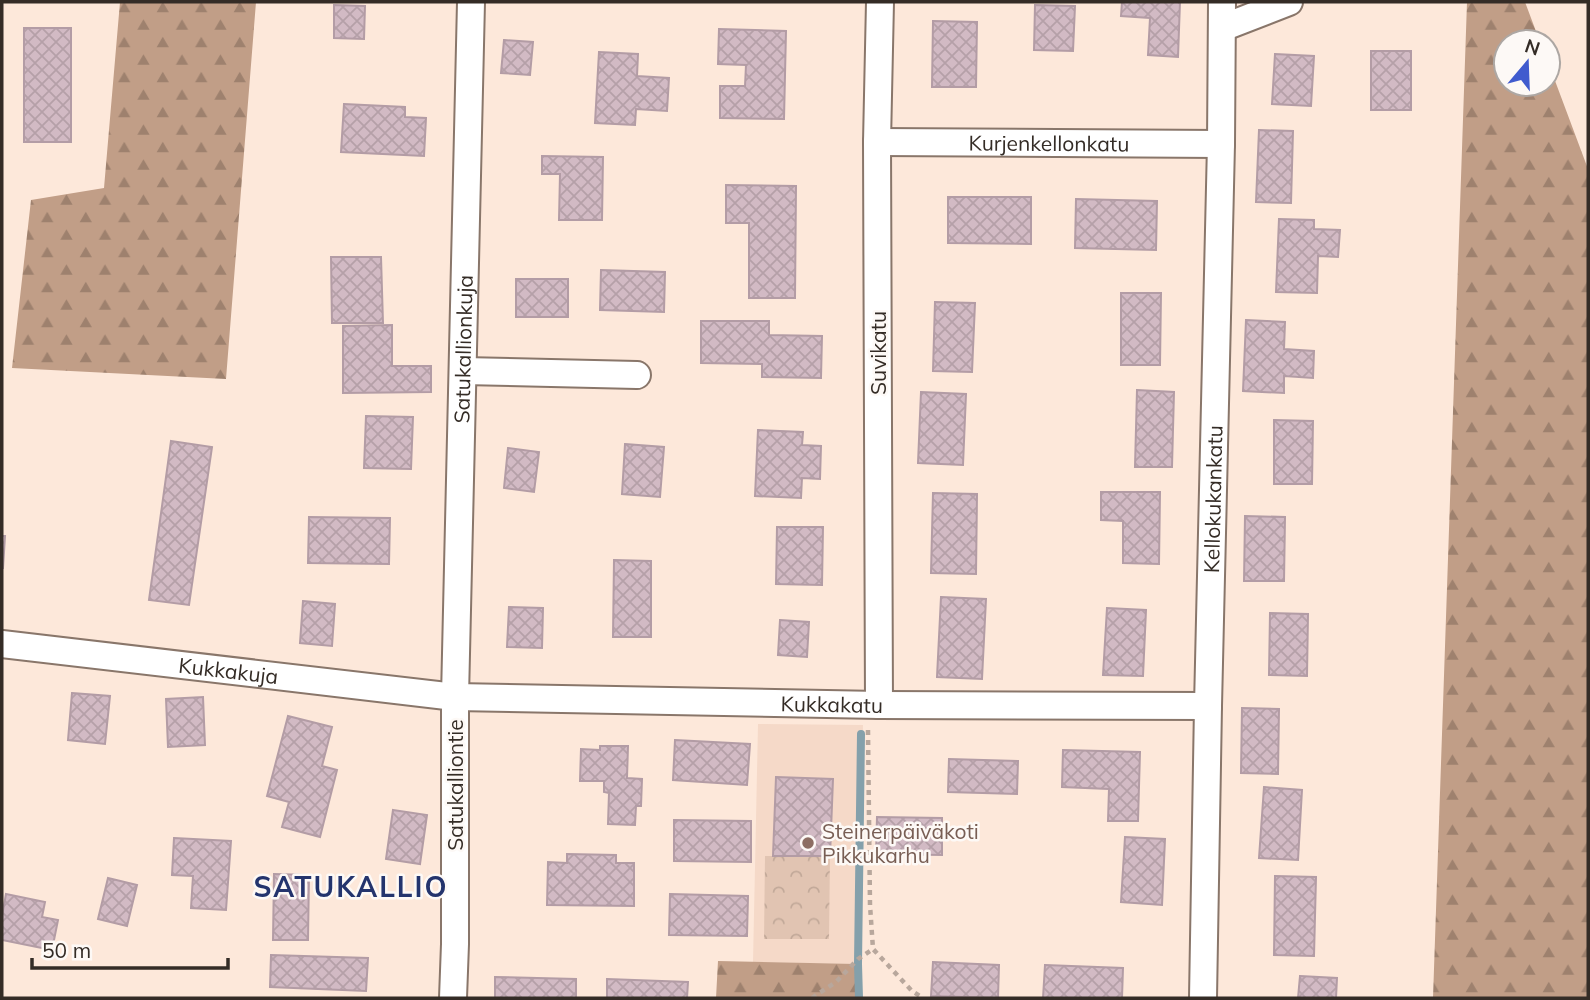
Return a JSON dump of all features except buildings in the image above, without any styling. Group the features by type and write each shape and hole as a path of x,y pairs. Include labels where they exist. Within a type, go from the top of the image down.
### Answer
{"street":[{"name":"Satukallionkuja","path":"455,697 471,2"},
{"name":"Suvikatu","path":"873,705 880,2"},
{"path":"1222,15 1289,2"},
{"name":"Kellokukankatu","path":"1203,998 1222,144 1222,15"},
{"name":"Kurjenkellonkatu","path":"877,142 1222,144"},
{"path":"463,371 637,375"},
{"name":"Kukkakuja","path":"2,644 455,697"},
{"name":"Kukkakatu","path":"455,697 873,705 1208,706"},
{"name":"Satukalliontie","path":"453,998 455,697"}],"path":[{"path":"873,705 870,891 873,949 912,991 923,998"},
{"path":"812,998 836,982 858,959 873,949"}],"shaded area":[{"name":"Steinerpäiväkoti Pikkukarhu","path":"758,724 863,725 858,964 753,962"}],"green space":[{"path":"120,2 256,2 226,379 12,368 31,200 104,188"},
{"path":"1467,2 1525,2 1535,28 1492,28 1492,98 1561,98 1588,169 1588,998 1433,998"},
{"path":"765,856 830,856 829,939 764,939"},
{"path":"718,961 858,964 860,998 716,998"}],"waterway":[{"path":"859,998 861,734"}],"place":[{"name":"Steinerpäiväkoti Pikkukarhu","path":"808,843"}],"district":[{"name":"SATUKALLIO","path":"351,886"}]}
